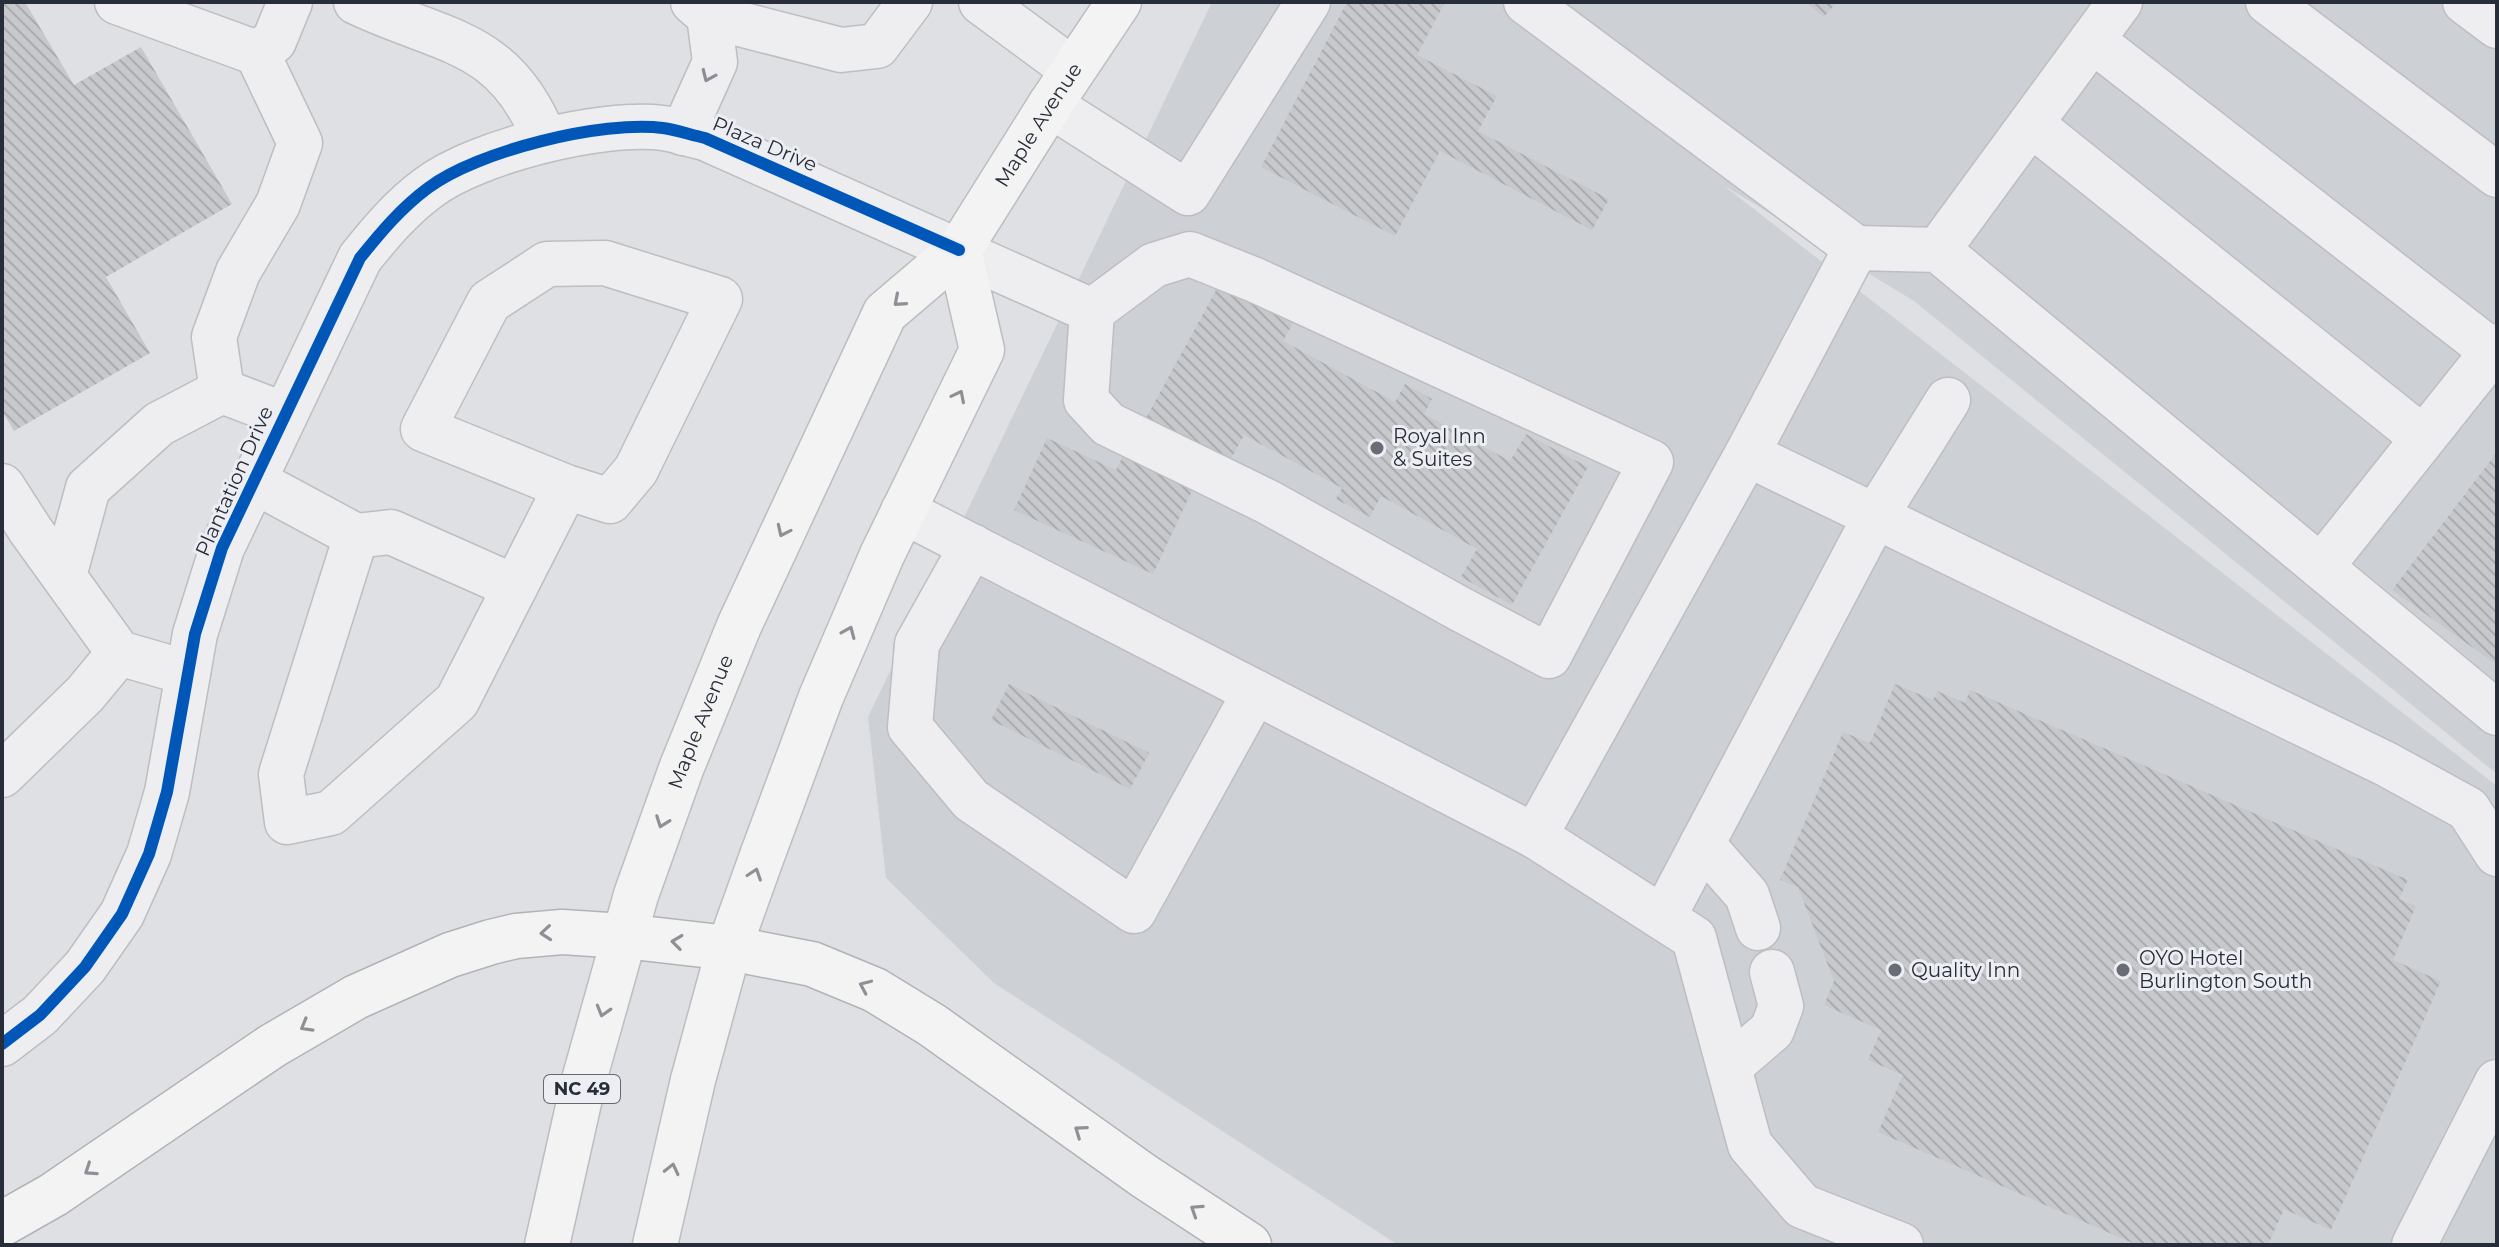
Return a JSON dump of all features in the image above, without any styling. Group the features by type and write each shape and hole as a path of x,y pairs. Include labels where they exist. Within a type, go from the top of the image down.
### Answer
{"main road":[{"name":"Maple Avenue","path":"547,1245 584,1080 636,895 734,637 885,313 959,250 1119,2"},
{"path":"655,1245 693,1080 729,948 821,697 903,511 982,350 959,250"},
{"path":"2,1224 53,1195 272,1046 356,997 450,955 516,936 562,932 729,948 812,964 875,990 932,1025 1144,1176 1249,1245"}],"street":[{"path":"117,2 257,53 300,143 278,204 238,272 214,337 222,391"},
{"path":"257,53 274,41 290,2"},
{"path":"356,2 441,17 455,40 514,83 536,117 545,140"},
{"path":"701,9 841,50 877,46 910,2"},
{"path":"981,2 1062,87 1188,193 1308,2"},
{"path":"1526,2 1856,248 1938,250 2497,713"},
{"path":"1938,250 2120,2"},
{"path":"2268,2 2497,175"},
{"path":"2465,2 2497,26"},
{"path":"683,133 715,62 701,9"},
{"path":"2092,40 2495,349 2321,567"},
{"path":"2031,124 2423,438"},
{"name":"Plaza Drive","path":"545,140 618,128 663,128 705,138 1092,311"},
{"name":"Plantation Drive","path":"2,1044 40,1015 85,967 122,914 149,854 167,792 195,634 222,548 360,258 391,218 430,186 475,162 545,140"},
{"path":"1535,836 1747,454 1856,248"},
{"path":"1190,254 1255,280 1651,462 1549,656 1268,502 1108,424 1086,400 1092,311 1154,265 1190,254"},
{"path":"576,263 605,263 720,299 636,470 610,501 566,487 423,429 489,302 547,264 576,263"},
{"path":"64,576 88,488 159,424 222,391 285,415"},
{"path":"1663,918 1875,517 1948,400"},
{"path":"1747,454 2386,764 2468,809 2497,854"},
{"path":"254,481 356,536 391,532 515,587"},
{"path":"2,486 119,653 188,673"},
{"path":"356,536 281,774 287,822 331,813 457,701 566,487"},
{"path":"903,511 1535,836 1694,938 1750,1145 1802,1206 1901,1245"},
{"path":"972,546 917,644 910,727 971,800 1134,911 1255,692"},
{"path":"2,775 85,694 119,653"},
{"path":"1702,844 1747,895 1758,928"},
{"path":"1729,1067 1772,1030 1781,1006 1772,972"},
{"path":"2414,1245 2497,1082"}],"shaded area":[{"path":"1212,2 2497,2 2497,774 1914,301 1723,185 2497,786 2497,1245 1398,1245 994,983 886,878 868,717"}],"building":[{"path":"2,2 25,2 74,85 141,47 232,204 106,277 150,353 14,431 2,411"},
{"path":"1347,2 1444,4 1417,55 1497,96 1478,131 1609,199 1592,230 1440,151 1395,236 1261,167"},
{"path":"1805,2 1837,2 1824,17"},
{"name":"Royal Inn & Suites","path":"1225,274 1298,314 1283,341 1395,402 1405,384 1432,399 1424,414 1510,461 1526,434 1588,467 1512,605 1461,577 1477,549 1381,496 1370,517 1336,499 1342,488 1244,435 1224,471 1141,427"},
{"path":"1047,438 1116,470 1128,446 1198,478 1153,574 1014,510"},
{"path":"2497,452 2497,665 2392,590"},
{"path":"1009,684 1149,753 1130,789 991,720"},
{"name":"Quality Inn","path":"1895,684 1933,700 1937,691 1965,703 1970,690 2408,880 2399,899 2416,906 2393,960 2441,981 2331,1230 2284,1209 2268,1245 2137,1245 1878,1132 1903,1075 1868,1060 1881,1030 1824,1005 1834,981 1798,887 1780,880 1843,732 1870,743"}],"cycle path":[{"path":"2,1044 40,1015 85,967 122,914 149,854 167,792 195,634 222,548 360,258 418,196 450,174 541,141 608,129 663,128 705,138 959,250"}],"place":[{"name":"Royal Inn & Suites","path":"1377,448"},
{"name":"Quality Inn","path":"1895,970"},
{"name":"OYO Hotel Burlington South","path":"2123,970"}]}
